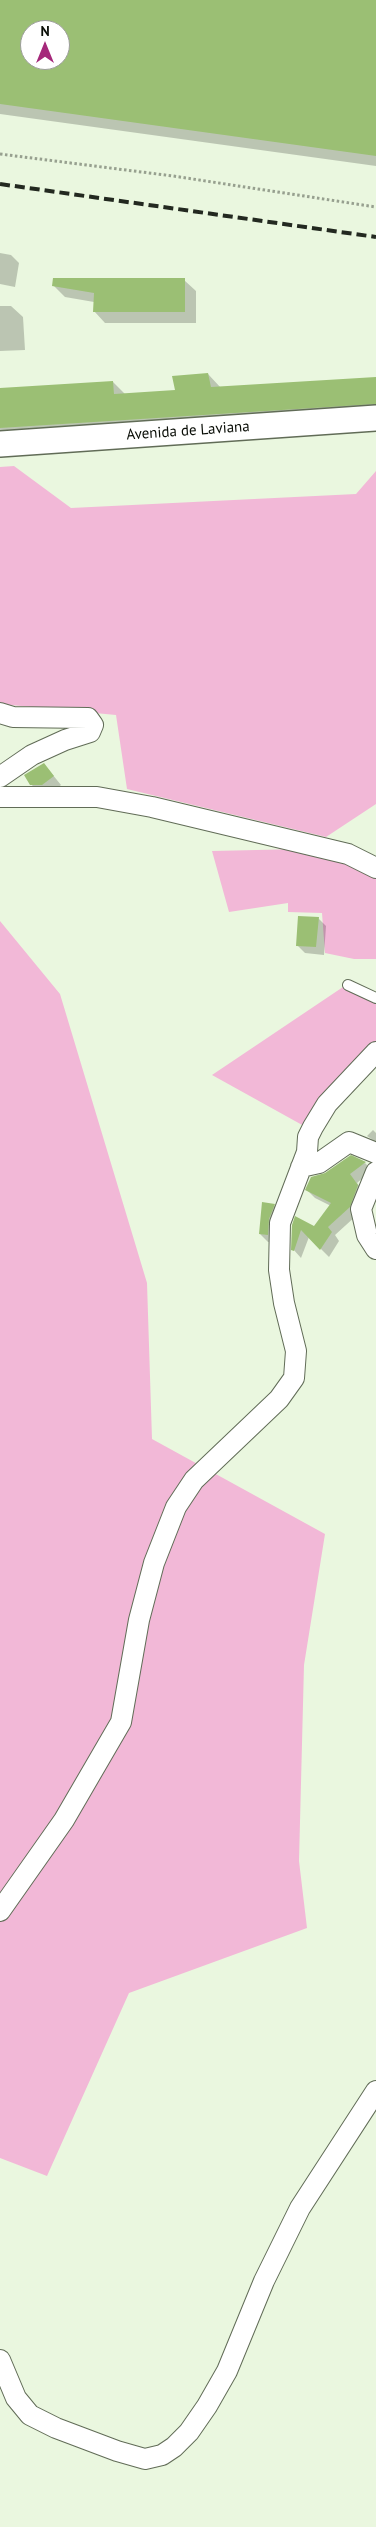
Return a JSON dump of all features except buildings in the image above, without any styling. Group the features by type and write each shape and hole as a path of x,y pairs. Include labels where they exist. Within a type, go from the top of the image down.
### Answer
{"street":[{"name":"Avenida de Laviana","path":"0,444 376,418"},
{"path":"0,713 13,717 88,718 93,725 90,732 65,740 32,755 0,777"},
{"path":"0,797 97,797 152,806 348,854 376,868"},
{"path":"0,1911 64,1820 122,1722 139,1620 154,1563 176,1507 194,1480 279,1399 294,1378 296,1351 282,1292 279,1231 307,1152 308,1137 327,1104 376,1052"},
{"path":"301,1167 318,1164 349,1142 376,1153"},
{"path":"376,1172 361,1209 367,1235 376,1249"},
{"path":"0,2360 16,2398 30,2415 56,2428 117,2452 145,2459 162,2455 174,2447 189,2432 227,2371 264,2281 300,2208 376,2091"}],"lane":[{"path":"348,985 376,998"}],"path":[{"path":"0,154 173,176 376,207"}],"shaded area":[{"path":"14,466 71,508 356,494 376,471 376,804 326,837 127,789 116,715 0,704 0,467"},
{"path":"301,849 342,859 376,877 376,959 354,959 325,953 322,913 288,912 288,903 229,912 212,851"},
{"path":"0,921 60,994 147,1283 152,1439 325,1534 304,1665 299,1861 307,1928 129,1993 47,2176 0,2158"},
{"path":"343,987 376,1004 376,1044 304,1126 212,1075"}],"railway":[{"path":"0,184 376,237"}]}
